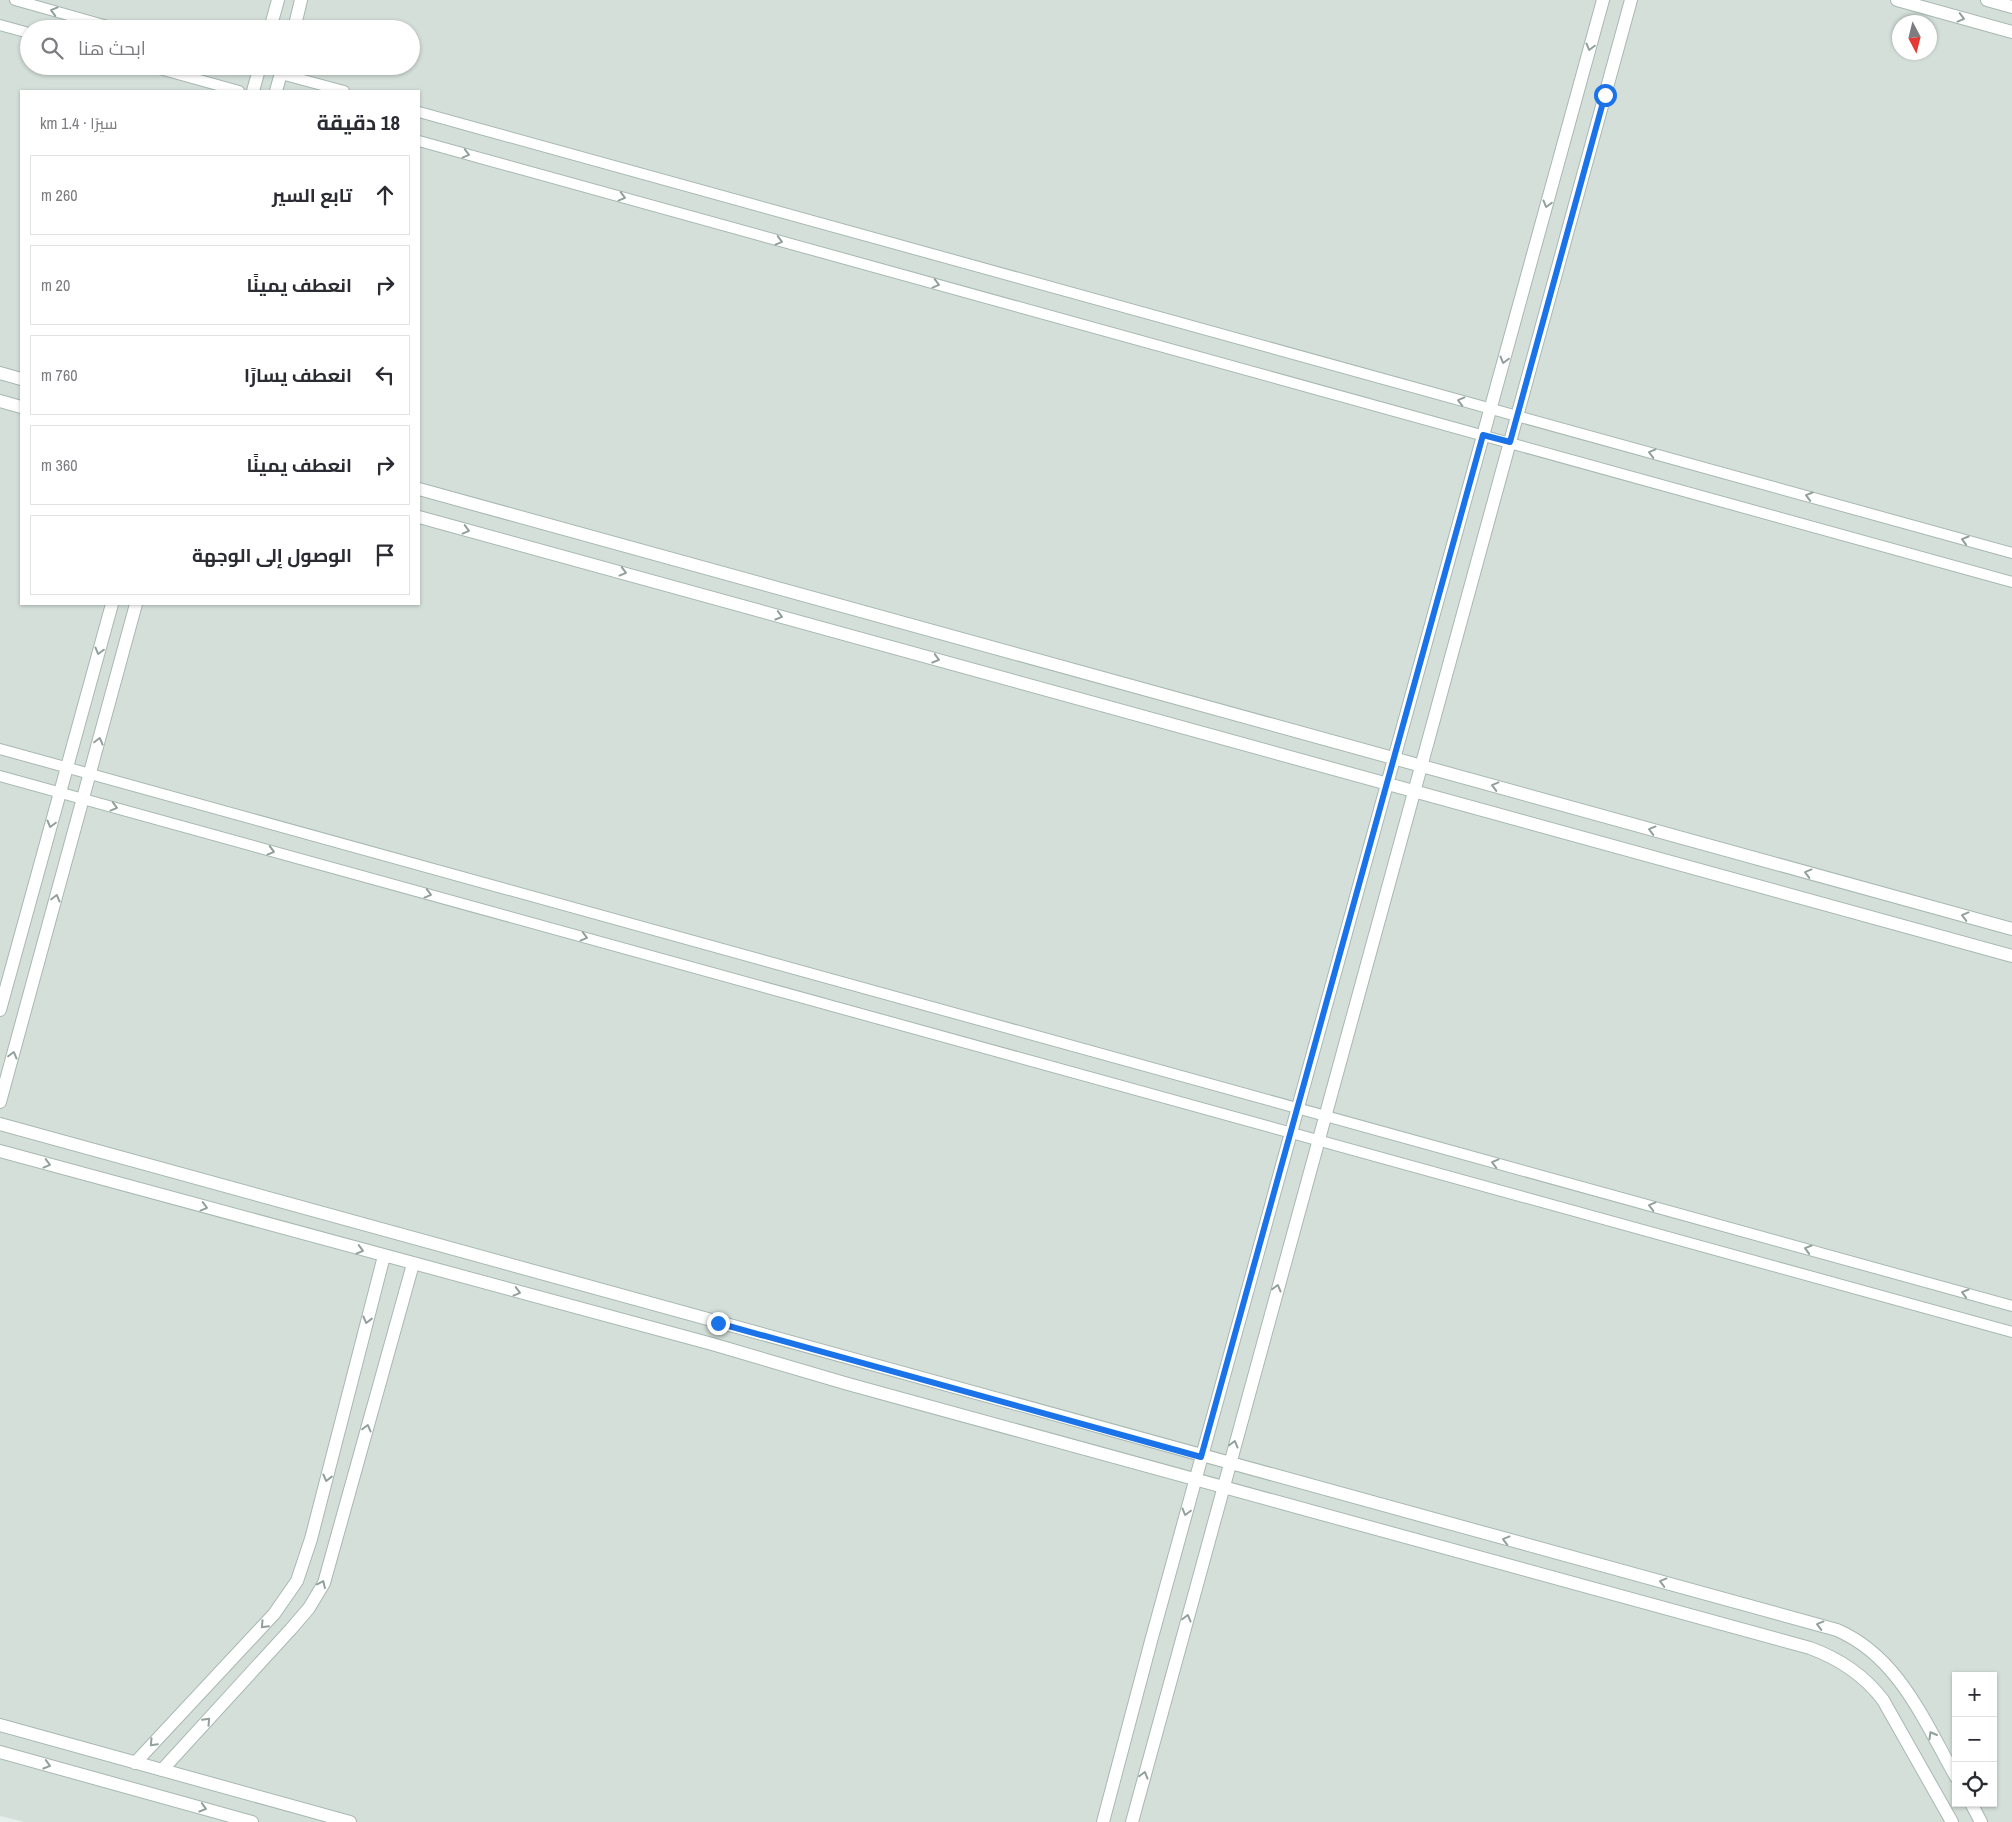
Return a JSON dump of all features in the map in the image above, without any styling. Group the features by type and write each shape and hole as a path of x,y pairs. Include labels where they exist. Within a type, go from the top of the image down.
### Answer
{"street":[{"path":"15,0 86,20"},
{"path":"272,20 278,0"},
{"path":"296,20 301,0"},
{"path":"1104,1822 1201,1457 1603,0"},
{"path":"1132,1822 1324,1115 1631,0"},
{"path":"1897,0 2012,32"},
{"path":"1987,0 2012,7"},
{"path":"0,25 20,31"},
{"path":"181,75 235,90"},
{"path":"253,90 256,75"},
{"path":"276,90 281,75"},
{"path":"297,75 341,90"},
{"path":"420,112 2012,553"},
{"path":"420,141 2012,582"},
{"path":"0,374 20,379"},
{"path":"0,401 20,406"},
{"path":"420,489 2012,929"},
{"path":"420,517 2012,956"},
{"path":"0,1010 112,605"},
{"path":"0,1102 136,605"},
{"path":"0,749 2012,1306"},
{"path":"0,776 2012,1332"},
{"path":"0,1124 1201,1457 1837,1630 1868,1647 1895,1673 1952,1770"},
{"path":"0,1151 712,1344 1822,1652 1856,1672 1883,1700 1952,1822"},
{"path":"135,1763 274,1614 297,1580 311,1539 384,1256"},
{"path":"162,1770 291,1629 309,1608 324,1583 413,1264"},
{"path":"712,1344 718,1323"},
{"path":"0,1725 350,1822"},
{"path":"0,1752 252,1822"},
{"path":"1973,1807 1981,1822"}],"shaded area":[{"path":"0,0 2012,0 2012,1822 25,1822 0,1816"}],"route":[{"path":"718,1323 1201,1457 1483,435 1510,442 1605,95"}]}
